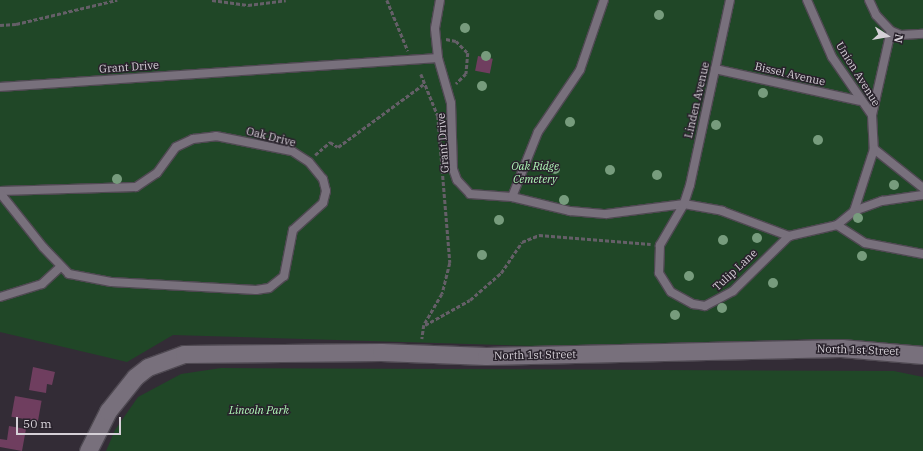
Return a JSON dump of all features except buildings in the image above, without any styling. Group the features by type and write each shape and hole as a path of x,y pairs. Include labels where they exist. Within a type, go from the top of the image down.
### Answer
{"street":[{"name":"North 1st Street","path":"88,451 108,411 135,377 148,367 184,354 486,356 841,348 923,355"}],"lane":[{"path":"438,58 437,39 440,0"},
{"path":"512,197 538,132 580,70 604,0"},
{"name":"Linden Avenue","path":"684,204 730,0"},
{"name":"Union Avenue","path":"807,0 832,57 860,101 872,115 874,149"},
{"path":"869,0 876,15 891,31 901,35 923,34"},
{"path":"872,115 891,31"},
{"name":"Grant Drive","path":"0,87 438,58 447,90 456,180 470,194 512,197 570,211 606,214 684,204 722,211 789,236"},
{"name":"Bissel Avenue","path":"715,69 860,101"},
{"name":"Oak Drive","path":"216,136 292,151 309,162 323,179 323,203 293,230 284,276 269,288 112,282 81,278 60,267 0,192 136,187 157,173 176,147 193,139 216,136"},
{"path":"854,211 874,149 923,188"},
{"path":"789,236 837,225 854,211 882,201 923,195"},
{"name":"Tulip Lane","path":"684,204 660,245 657,263 664,284 693,304 705,306 733,291 789,236"},
{"path":"837,225 864,243 923,254"},
{"path":"0,296 42,284 60,267"}],"path":[{"path":"0,25 16,24 118,0"},
{"path":"212,0 248,5 286,0"},
{"path":"387,0 409,52"},
{"path":"437,39 456,41 468,53 466,74 447,90"},
{"path":"421,74 438,116 450,263 442,294 424,325 422,341"},
{"path":"312,158 330,142 338,147 425,83"},
{"path":"424,325 470,300 501,273 522,242 539,235 660,245"}],"green space":[{"name":"Oak Ridge Cemetery","path":"0,0 923,0 923,347 821,339 535,346 173,335 127,362 0,332"},
{"name":"Lincoln Park","path":"221,368 894,371 923,377 923,451 106,451 115,430 138,397 181,374"}]}
